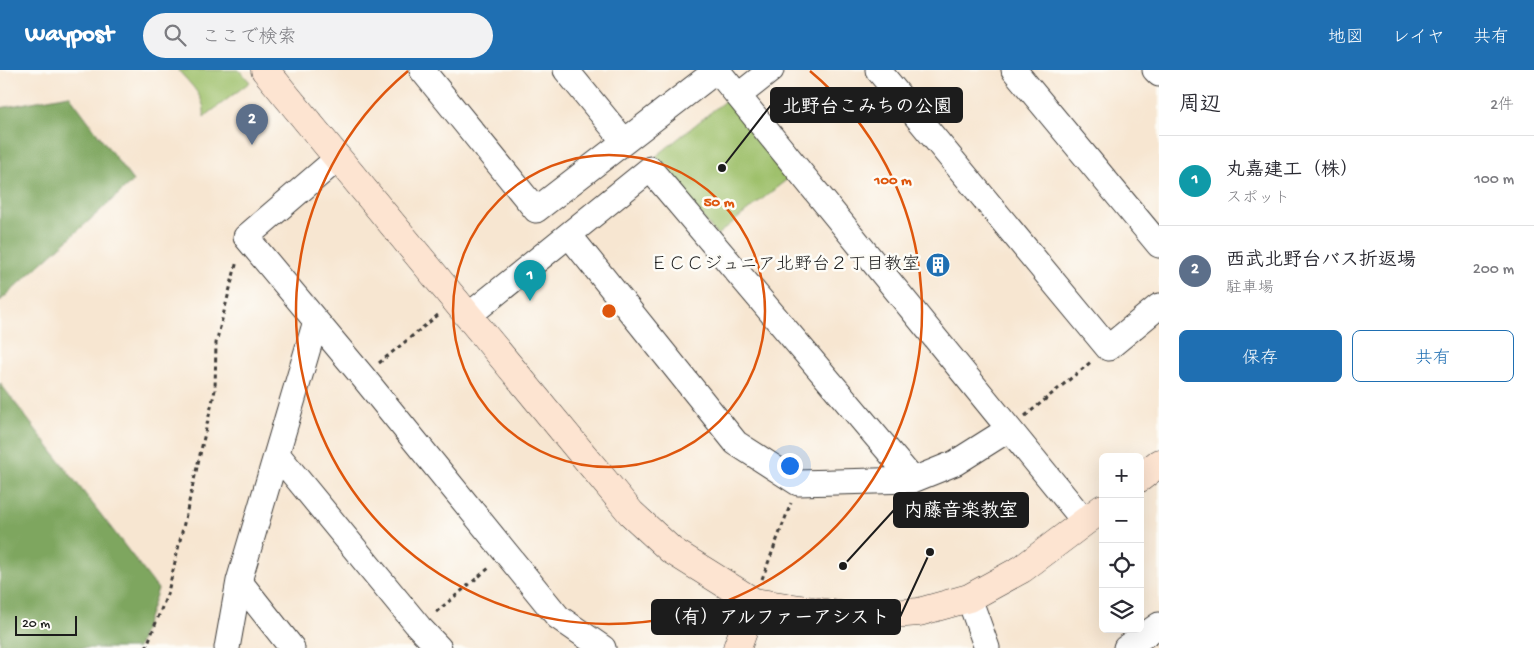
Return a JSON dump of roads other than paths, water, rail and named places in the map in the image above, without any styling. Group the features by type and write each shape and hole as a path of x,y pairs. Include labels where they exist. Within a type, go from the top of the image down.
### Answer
{"street":[{"path":"265,70 338,158 455,313 631,513 671,550 758,591 853,617 919,612 969,598 1022,569 1094,515 1009,429 717,70 536,210 422,70"},
{"path":"566,70 624,141"},
{"path":"738,96 771,70"},
{"path":"878,70 1108,348 1159,306"},
{"path":"1014,70 1159,246"},
{"path":"1156,70 1159,74"},
{"path":"338,158 246,237 363,376 558,617 603,648"},
{"path":"455,313 569,235 650,169 913,480"},
{"path":"569,235 736,443 798,483 913,480 955,462 1009,429"},
{"path":"227,648 239,582 316,321"},
{"path":"277,454 419,627 439,648"},
{"path":"1144,475 1159,463"},
{"path":"239,582 292,648"},
{"path":"737,648 758,591"},
{"path":"969,598 986,648"},
{"path":"1126,648 1159,625"}],"place":[{"name":"西武北野台バス折返場","path":"252,145"},
{"name":"北野台こみちの公園","path":"722,168"},
{"name":"ＥＣＣジュニア北野台２丁目教室","path":"938,265"},
{"name":"丸嘉建工（株）","path":"530,301"},
{"name":"（有）アルファーアシスト","path":"930,552"},
{"name":"内藤音楽教室","path":"843,566"}]}
